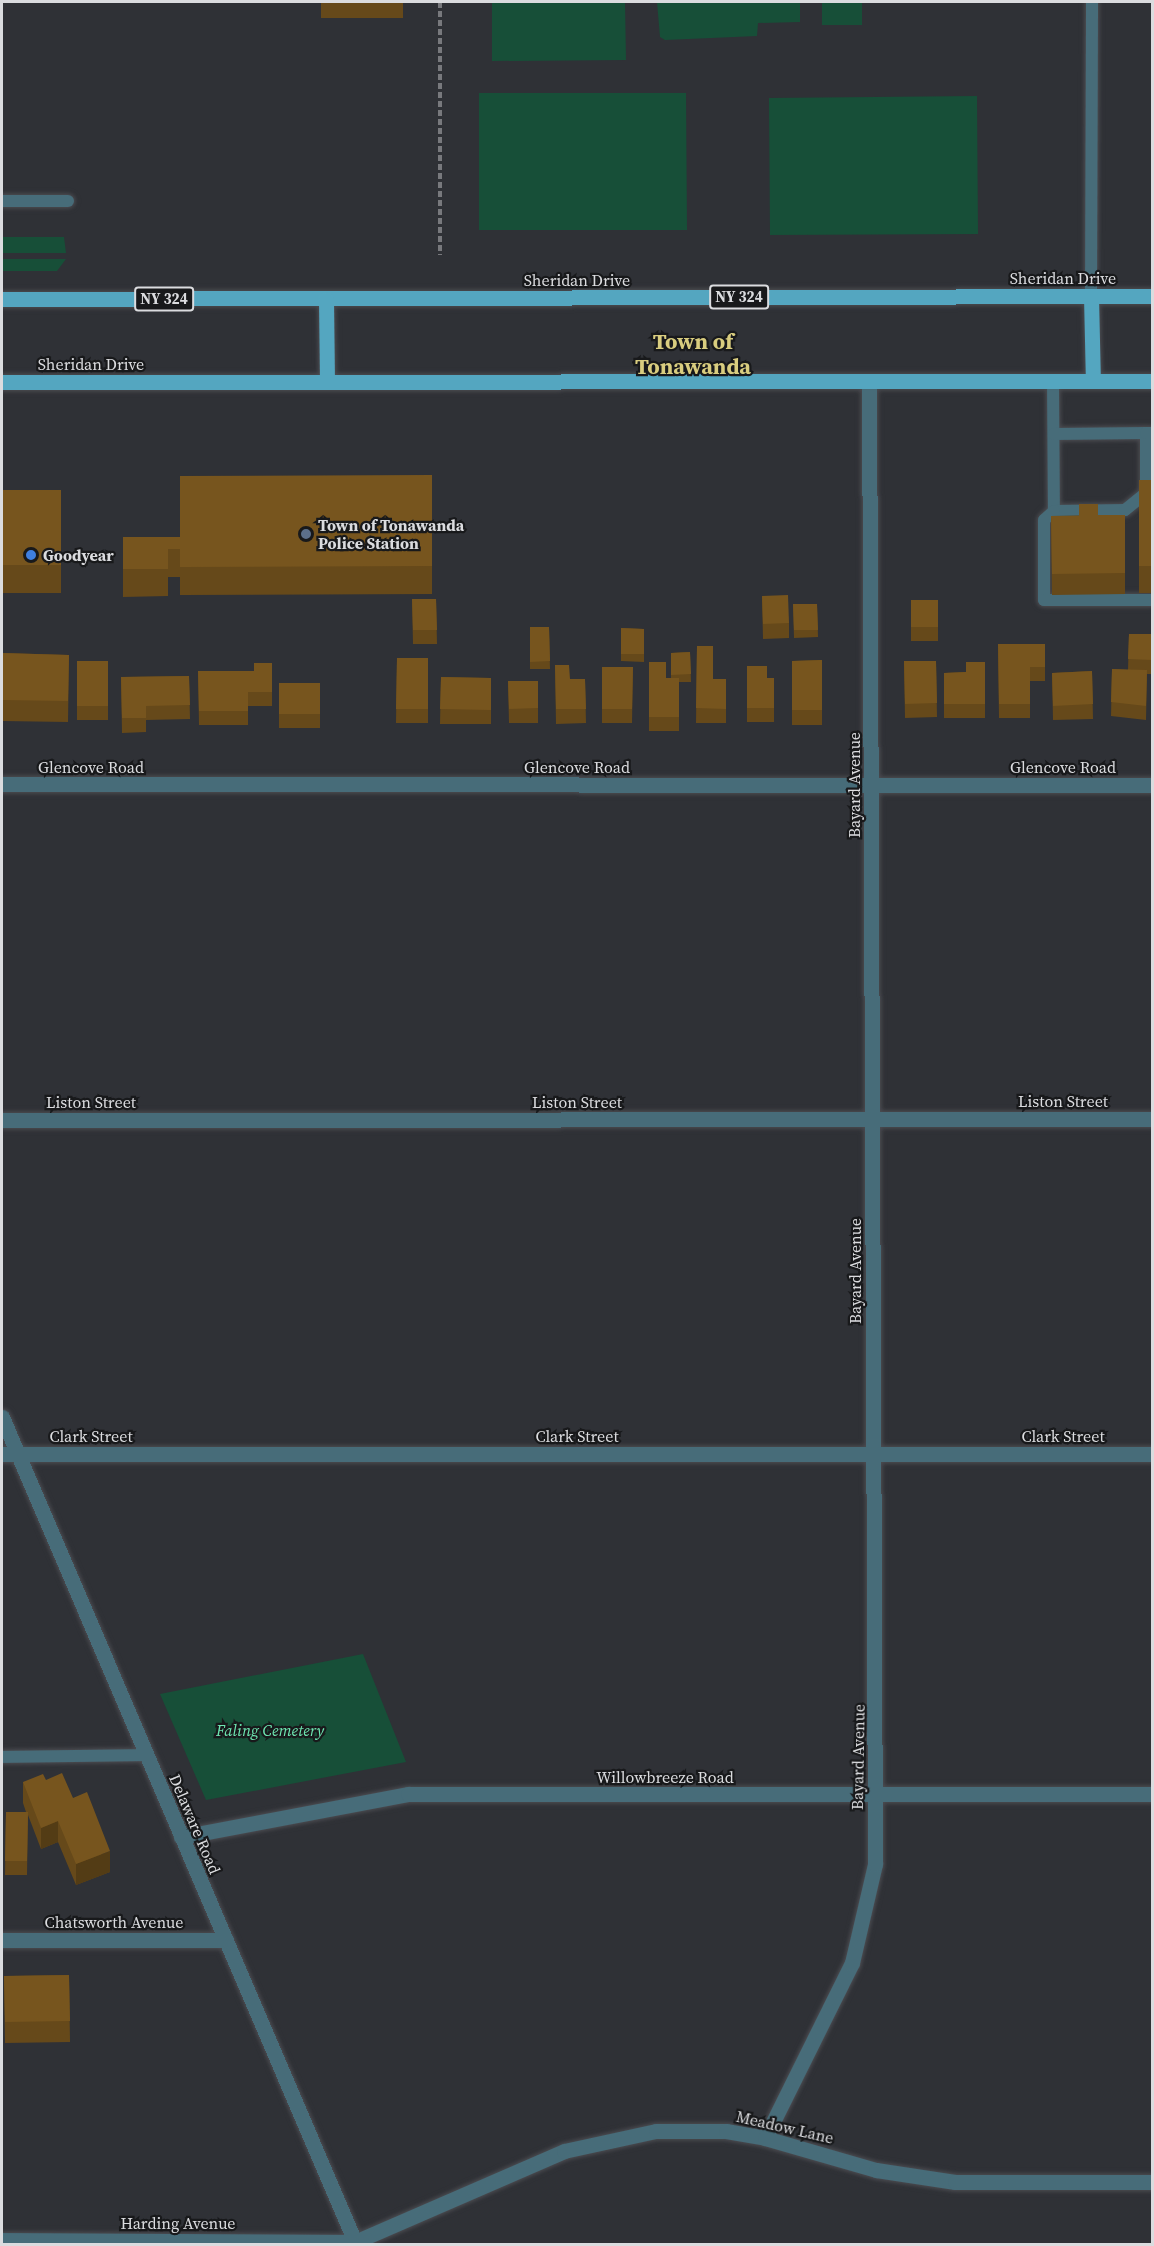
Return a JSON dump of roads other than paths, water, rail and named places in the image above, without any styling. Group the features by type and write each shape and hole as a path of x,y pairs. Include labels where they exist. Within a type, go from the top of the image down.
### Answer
{"main road":[{"path":"1091,296 1093,381"},
{"name":"Sheridan Drive","path":"2,298 1152,296"},
{"path":"326,298 327,382"},
{"name":"Sheridan Drive","path":"2,382 1152,381"}],"street":[{"name":"Bayard Avenue","path":"765,2138 852,1963 874,1864 869,381"},
{"name":"Glencove Road","path":"2,784 1152,785"},
{"name":"Liston Street","path":"2,1120 1152,1119"},
{"name":"Delaware Road","path":"2,1417 355,2243"},
{"name":"Clark Street","path":"2,1454 1152,1454"},
{"name":"Willowbreeze Road","path":"181,1837 408,1794 1152,1794"},
{"name":"Chatsworth Avenue","path":"2,1940 226,1940"},
{"name":"Meadow Lane","path":"355,2243 538,2161 616,2137 701,2131 765,2138 915,2178 955,2182 1152,2182"},
{"name":"Harding Avenue","path":"2,2240 355,2243"}],"lane":[{"path":"1091,296 1092,2"},
{"path":"2,201 68,201"},
{"path":"1053,381 1054,511"},
{"path":"1054,434 1149,433 1149,493 1125,510 1054,511 1044,520 1044,600 1152,600"},
{"path":"2,1757 146,1755"}],"place":[{"name":"Town of Tonawanda Police Station","path":"306,534"},
{"name":"Goodyear","path":"31,555"}],"district":[{"name":"Town of Tonawanda","path":"693,354"}],"park label":[{"name":"Faling Cemetery","path":"270,1730"}]}
